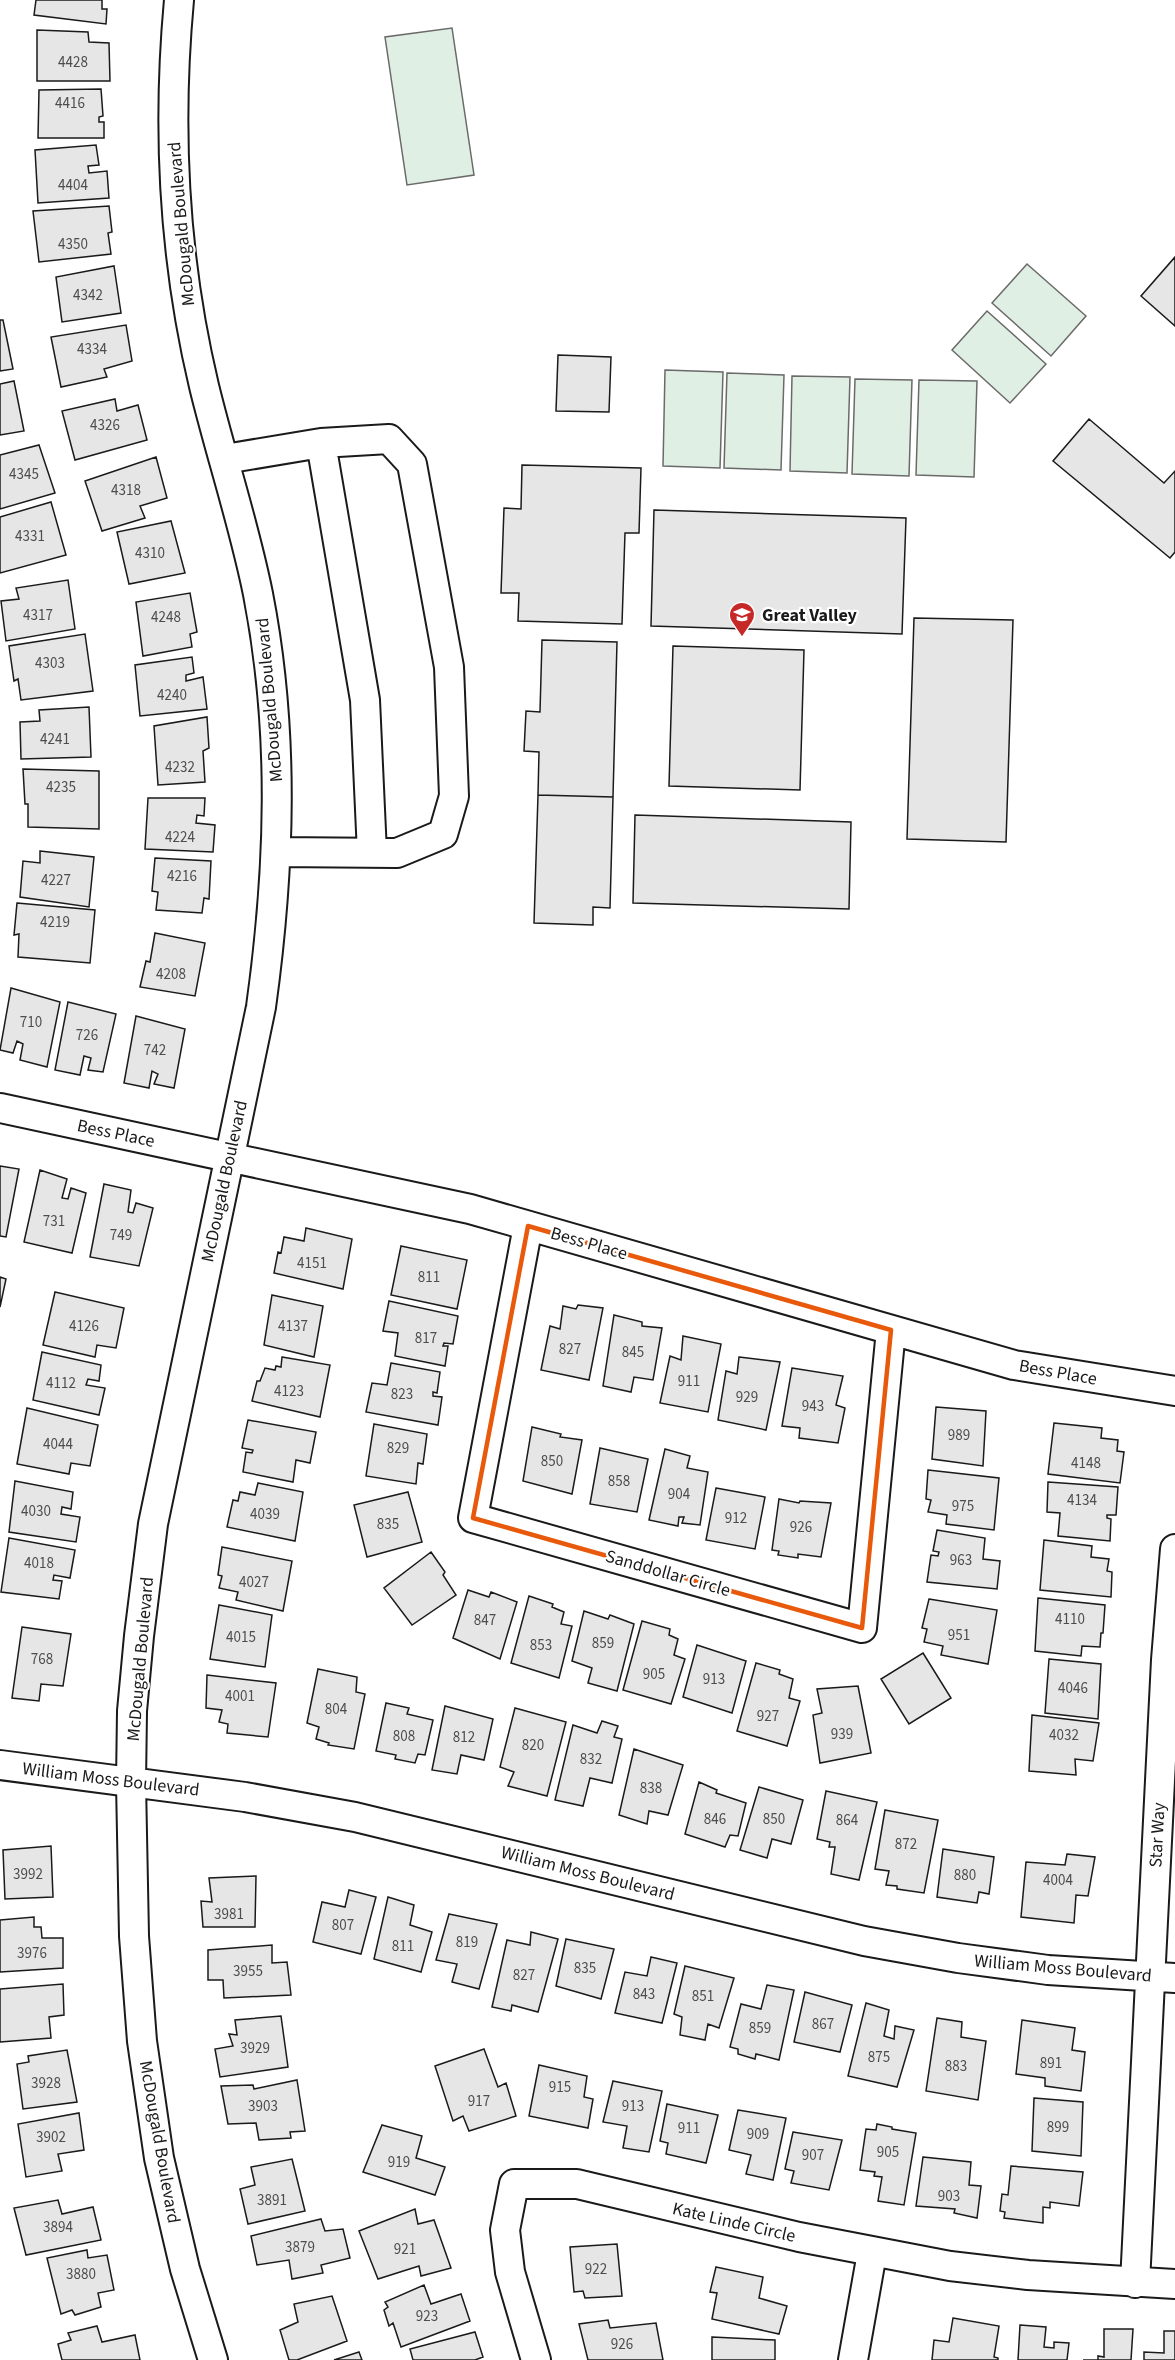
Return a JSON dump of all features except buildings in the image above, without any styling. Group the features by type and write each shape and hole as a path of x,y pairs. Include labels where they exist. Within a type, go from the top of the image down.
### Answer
{"street":[{"name":"McDougald Boulevard","path":"179,0 174,51 173,133 177,217 187,302 204,386 254,573 269,664 278,801 277,852 270,939 261,1007 153,1524 132,1711 130,1783 134,1936 142,2041 157,2146 174,2226 213,2360"},
{"path":"225,459 321,443 389,439 412,464 449,667 454,796 442,834 397,853 277,852"},
{"path":"321,443 365,700 372,853"},
{"name":"Bess Place","path":"0,1108 470,1209 1014,1365 1175,1391"},
{"name":"Sanddollar Circle","path":"528,1226 473,1518 862,1628 891,1330"},
{"name":"Star Way","path":"1162,1978 1166,1660 1175,1549"},
{"name":"William Moss Boulevard","path":"0,1765 245,1797 355,1817 864,1941 958,1958 1048,1970 1162,1978"},
{"path":"1135,2283 1162,1978"},
{"name":"Kate Linde Circle","path":"536,2360 510,2272 504,2230 514,2184 577,2184 872,2253 950,2266 1028,2275 1175,2284"},
{"path":"853,2360 872,2253"}],"highlighted area":[{"path":"528,1226 891,1330 862,1628 473,1518"}],"green space":[{"path":"452,28 474,175 407,185 385,37"},
{"path":"1027,264 1086,316 1051,356 992,303"},
{"path":"987,311 1046,364 1010,403 952,350"},
{"path":"665,370 723,372 720,468 663,466"},
{"path":"727,373 784,375 781,470 724,468"},
{"path":"792,376 850,377 847,473 790,471"},
{"path":"855,379 912,380 909,476 852,474"},
{"path":"919,380 977,381 974,477 916,475"}],"place":[{"name":"Great Valley","path":"742,638"}]}
